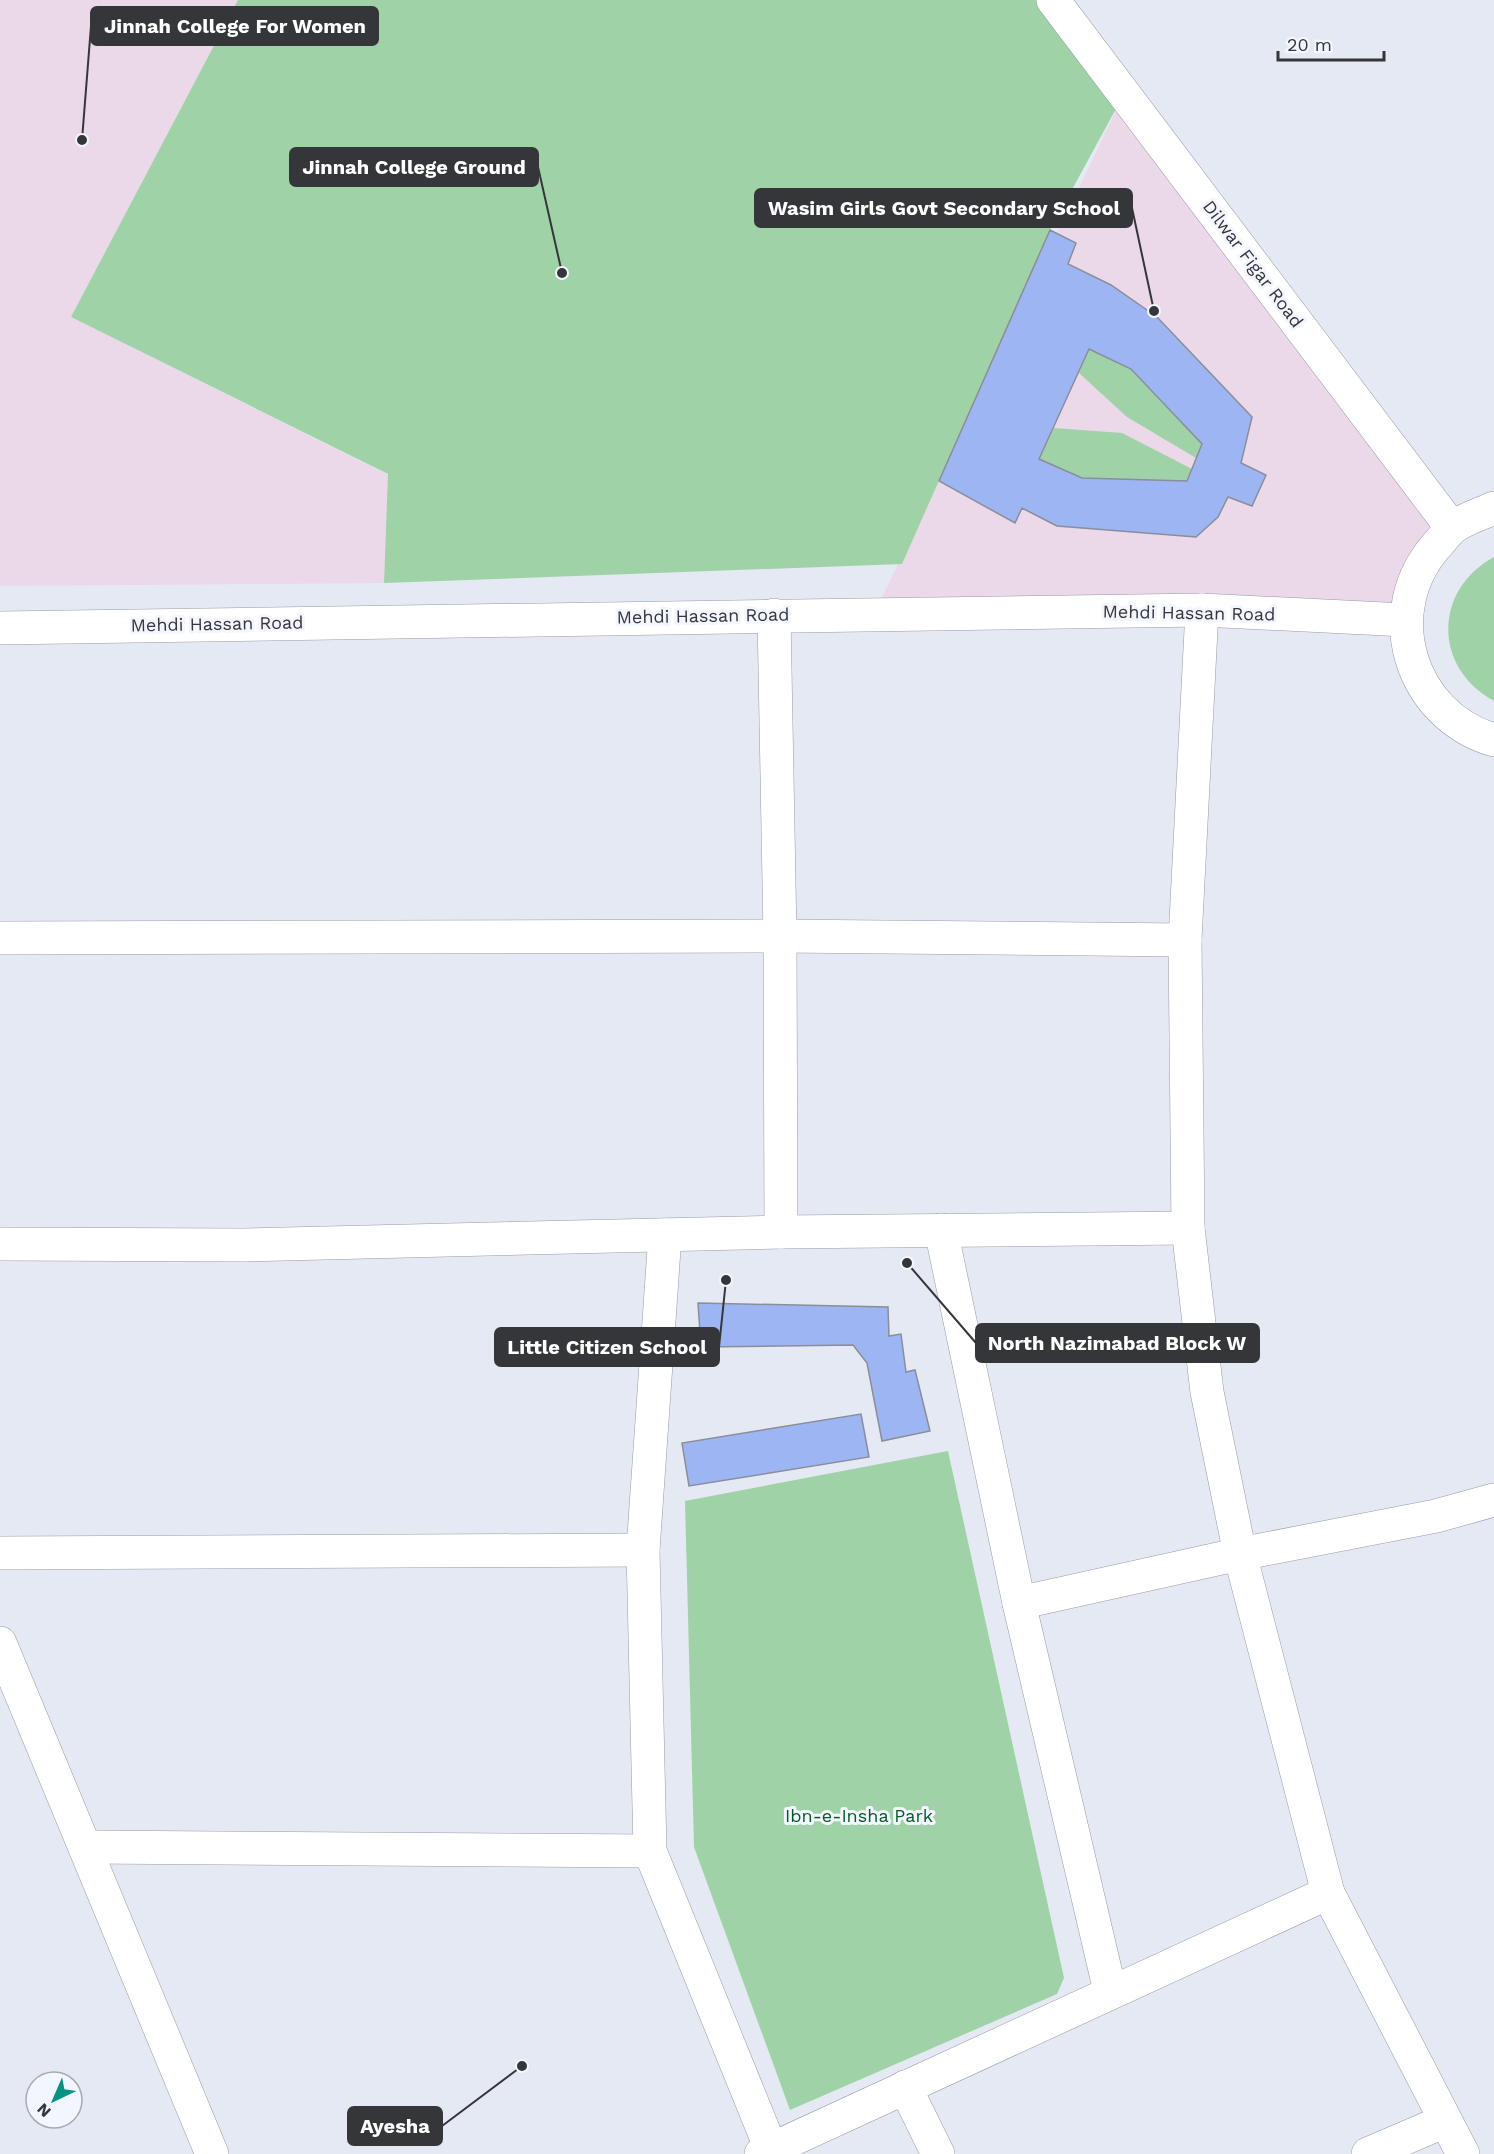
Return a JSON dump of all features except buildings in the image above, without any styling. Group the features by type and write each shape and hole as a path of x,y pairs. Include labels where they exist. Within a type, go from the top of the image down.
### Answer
{"street":[{"name":"Dilwar Figar Road","path":"1053,0 1452,528"},
{"path":"1494,508 1452,528 1424,559 1414,579 1406,620 1412,662 1424,689 1453,720 1478,736 1494,740"},
{"path":"1202,610 1185,940 1188,1228 1207,1392 1240,1554 1328,1893 1463,2154"},
{"name":"Mehdi Hassan Road","path":"0,628 1202,610 1406,620"},
{"path":"774,615 780,936 781,1232"},
{"path":"0,938 780,936 1185,940"},
{"path":"0,1244 243,1245 781,1232 1188,1228"},
{"path":"941,1230 1019,1603 1110,1991"},
{"path":"665,1235 643,1550 650,1851 766,2151 1110,1991 1328,1893"},
{"path":"1019,1603 1240,1554 1436,1516 1494,1500"},
{"path":"0,1552 643,1550"},
{"path":"0,1642 87,1847 176,2072 212,2154"},
{"path":"87,1847 650,1851"},
{"path":"905,2087 938,2154"},
{"path":"1368,2154 1445,2121"}],"shaded area":[{"path":"0,0 238,0 71,317 388,475 384,583 0,586"},
{"path":"1124,94 1452,528 1405,620 874,614"}],"green space":[{"path":"238,0 1052,0 1124,94 1050,230 902,564 384,583 388,474 71,317"},
{"path":"1089,349 1131,369 1202,444 1196,458 1127,417 1079,373"},
{"path":"1054,428 1122,433 1192,469 1187,481 1082,478 1039,459"},
{"path":"1494,557 1494,701 1474,687 1460,669 1451,650 1448,629 1451,608 1460,589 1474,571"},
{"name":"Ibn-e-Insha Park","path":"948,1451 1064,1978 1057,1994 790,2110 694,1847 685,1501"}],"place":[{"name":"Jinnah College For Women","path":"82,140"},
{"name":"Jinnah College Ground","path":"562,273"},
{"name":"Wasim Girls Govt Secondary School","path":"1154,311"},
{"name":"North Nazimabad Block W","path":"907,1263"},
{"name":"Little Citizen School","path":"726,1280"},
{"name":"Ayesha","path":"522,2066"}]}
